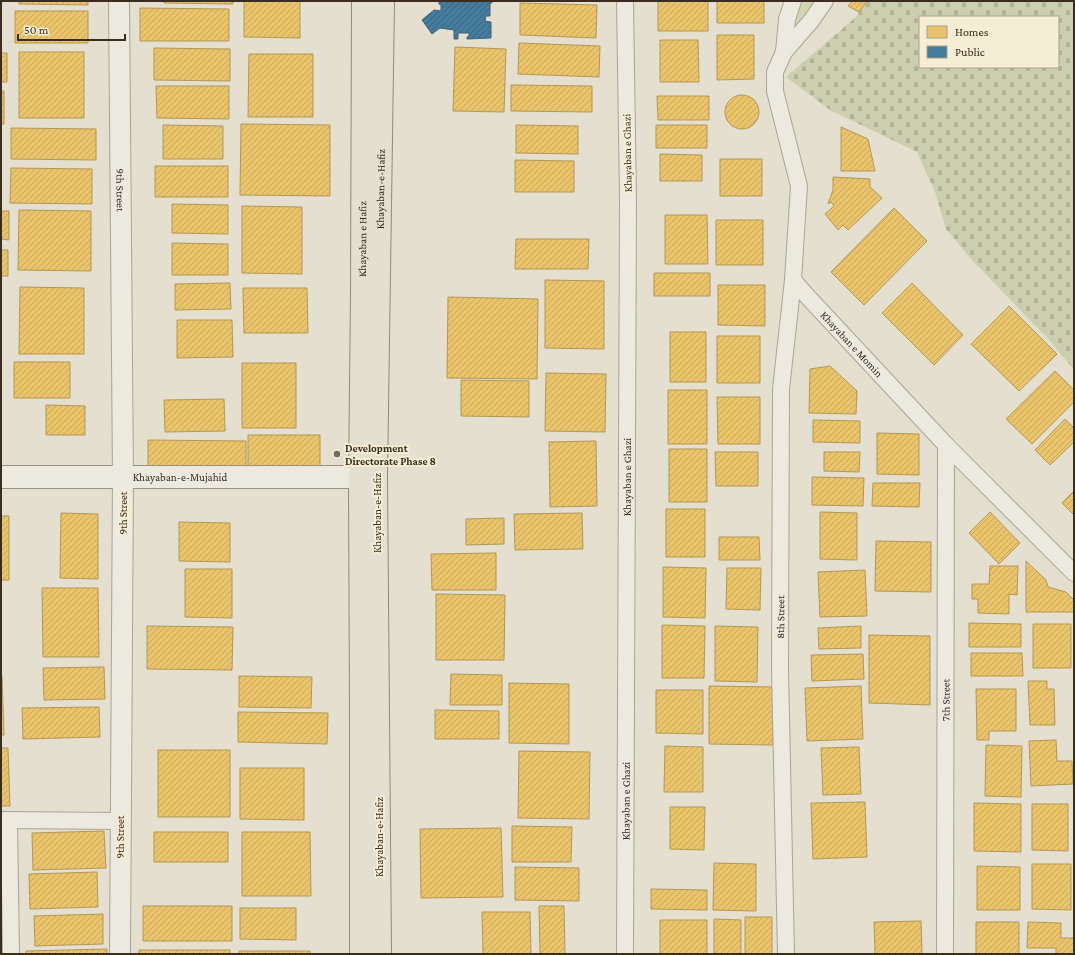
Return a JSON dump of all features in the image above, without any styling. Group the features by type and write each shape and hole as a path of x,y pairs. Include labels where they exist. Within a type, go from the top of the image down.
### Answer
{"main road":[{"name":"Khayaban e Hafiz","path":"363,1 362,295 368,477"},
{"name":"Khayaban-e-Hafiz","path":"361,954 361,710 383,1"},
{"name":"Khayaban-e-Mujahid","path":"1,477 368,477"},
{"name":"Khayaban-e-Hafiz","path":"368,477 380,954"}],"street":[{"name":"9th Street","path":"119,1 123,477 120,954"},
{"name":"Khayaban e Ghazi","path":"625,1 628,200 625,954"},
{"path":"784,52 787,19 793,1"},
{"path":"794,280 799,186 775,92 775,72 784,52 811,21 825,1"},
{"name":"Khayaban e Momin","path":"794,280 807,296 946,445 1074,573"},
{"name":"8th Street","path":"786,954 780,668 781,389 794,280"},
{"name":"7th Street","path":"945,954 946,445"},
{"path":"11,954 5,820 120,821"}],"green space":[{"path":"800,1 815,1 793,29"},
{"path":"867,1 1074,1 1074,370 1051,342 972,260 946,229 935,192 917,152 830,110 786,77 856,17"}],"building: Homes":[{"path":"19,1 88,1 88,5 19,4"},
{"path":"164,1 233,1 233,4 164,3"},
{"path":"244,1 300,1 300,38 244,37"},
{"path":"658,1 708,1 708,31 658,31"},
{"path":"717,1 764,1 764,23 717,23"},
{"path":"852,1 867,1 859,12 848,6"},
{"path":"520,3 597,5 596,38 520,35"},
{"path":"140,8 229,9 229,41 140,41"},
{"path":"15,11 88,11 88,43 15,43"},
{"path":"717,35 754,35 754,79 717,80"},
{"path":"660,40 698,40 699,82 660,82"},
{"path":"519,43 600,46 599,77 518,74"},
{"path":"455,47 506,49 504,112 453,111"},
{"path":"154,48 230,49 230,81 154,80"},
{"path":"19,52 84,52 84,118 19,118"},
{"path":"1,53 7,53 7,82 1,82"},
{"path":"249,54 313,54 313,117 248,117"},
{"path":"511,85 592,86 592,112 511,111"},
{"path":"156,86 229,86 229,119 157,118"},
{"path":"1,91 4,91 4,124 1,124"},
{"path":"742,95 754,100 759,112 754,124 742,129 730,124 725,112 730,100"},
{"path":"657,96 709,96 709,120 658,120"},
{"path":"241,124 330,125 330,196 240,195"},
{"path":"163,125 223,126 223,159 163,159"},
{"path":"516,125 578,126 578,154 516,153"},
{"path":"656,125 707,125 707,148 656,148"},
{"path":"841,127 868,139 875,171 841,171"},
{"path":"11,128 96,129 96,160 11,159"},
{"path":"660,154 702,155 702,181 660,181"},
{"path":"720,159 762,159 762,196 720,196"},
{"path":"515,160 574,161 574,192 515,192"},
{"path":"155,166 228,166 228,197 155,197"},
{"path":"11,168 92,169 92,204 10,203"},
{"path":"833,177 870,179 870,187 882,198 848,230 843,225 838,230 825,214 834,206 831,202 828,204 833,190"},
{"path":"172,204 228,205 228,234 172,233"},
{"path":"242,206 302,207 302,274 242,273"},
{"path":"894,208 927,241 864,305 831,272"},
{"path":"19,210 91,211 91,271 18,270"},
{"path":"1,211 9,211 9,240 1,239"},
{"path":"665,215 707,215 708,264 665,264"},
{"path":"716,220 763,220 763,265 716,265"},
{"path":"516,239 589,239 588,269 515,269"},
{"path":"172,243 228,244 228,275 172,275"},
{"path":"1,250 8,250 8,276 1,276"},
{"path":"654,273 710,273 710,296 654,296"},
{"path":"545,280 604,281 604,349 545,348"},
{"path":"230,283 231,309 175,310 175,284"},
{"path":"912,283 963,335 934,365 882,313"},
{"path":"718,285 765,285 765,326 718,325"},
{"path":"20,287 84,288 84,354 19,354"},
{"path":"243,288 307,288 308,333 244,333"},
{"path":"448,297 538,299 537,379 447,378"},
{"path":"1009,306 1057,354 1019,391 971,344"},
{"path":"177,320 232,320 233,357 177,358"},
{"path":"670,332 706,332 706,382 670,382"},
{"path":"717,336 760,336 760,383 717,383"},
{"path":"14,362 70,362 70,398 14,398"},
{"path":"242,363 296,363 296,428 242,428"},
{"path":"830,366 857,391 856,414 809,413 810,369"},
{"path":"1055,371 1074,390 1074,402 1032,444 1006,419"},
{"path":"546,373 606,374 605,432 545,431"},
{"path":"461,380 529,381 529,417 461,416"},
{"path":"668,390 707,390 707,444 668,444"},
{"path":"717,397 760,397 760,444 718,444"},
{"path":"224,399 225,431 165,432 164,400"},
{"path":"46,405 85,406 85,435 46,435"},
{"path":"1065,419 1074,428 1074,442 1050,465 1035,450"},
{"path":"813,420 860,421 860,443 813,442"},
{"path":"877,433 919,434 919,475 877,474"},
{"path":"248,435 320,435 320,468 248,468"},
{"path":"148,440 246,441 246,469 148,468"},
{"path":"596,441 597,506 550,507 549,442"},
{"path":"669,449 707,449 707,502 669,502"},
{"path":"715,452 758,452 758,486 716,486"},
{"path":"824,452 860,452 859,472 824,471"},
{"path":"812,477 864,478 863,506 812,505"},
{"path":"873,483 920,483 919,507 872,506"},
{"path":"1074,491 1074,515 1062,503"},
{"path":"666,509 705,509 705,557 666,557"},
{"path":"820,512 857,513 857,560 820,559"},
{"path":"990,512 1020,543 999,564 969,533"},
{"path":"61,513 98,514 98,579 60,578"},
{"path":"582,513 583,549 515,550 514,514"},
{"path":"1,516 9,516 9,580 1,580"},
{"path":"504,518 504,544 466,545 466,519"},
{"path":"179,522 230,523 230,562 179,561"},
{"path":"719,537 759,537 760,560 719,560"},
{"path":"876,541 931,542 931,592 875,591"},
{"path":"496,553 496,590 432,590 431,554"},
{"path":"1026,561 1046,580 1048,587 1066,592 1074,600 1074,612 1026,612"},
{"path":"990,566 1018,566 1017,595 1009,594 1009,614 978,613 978,599 972,599 972,584 989,584"},
{"path":"663,567 706,568 705,618 663,617"},
{"path":"727,568 761,568 760,610 726,609"},
{"path":"185,569 232,569 232,618 185,617"},
{"path":"865,570 867,616 820,617 818,572"},
{"path":"42,588 98,588 99,657 43,657"},
{"path":"436,594 505,595 504,660 436,660"},
{"path":"969,623 1021,624 1021,647 969,647"},
{"path":"1033,624 1071,624 1071,668 1033,668"},
{"path":"662,625 705,626 704,678 662,678"},
{"path":"147,626 233,627 232,670 147,669"},
{"path":"715,626 758,627 757,682 715,681"},
{"path":"861,626 861,648 819,649 818,628"},
{"path":"869,635 930,636 930,705 869,703"},
{"path":"971,653 1022,653 1023,676 971,676"},
{"path":"863,654 864,679 812,681 811,655"},
{"path":"104,667 105,699 44,700 43,668"},
{"path":"451,674 502,675 502,705 450,705"},
{"path":"2,676 4,735 1,735"},
{"path":"239,676 312,677 311,708 239,707"},
{"path":"1028,681 1047,681 1047,689 1054,689 1055,725 1030,725"},
{"path":"509,683 569,684 569,744 509,743"},
{"path":"709,686 774,687 773,745 709,744"},
{"path":"861,686 863,739 807,741 805,688"},
{"path":"976,689 1016,689 1016,731 989,731 989,740 977,740"},
{"path":"656,690 703,690 703,734 656,733"},
{"path":"99,707 100,737 23,739 22,708"},
{"path":"435,710 499,711 499,739 435,739"},
{"path":"238,712 328,713 327,744 238,742"},
{"path":"1056,740 1057,761 1072,761 1073,784 1031,786 1029,741"},
{"path":"986,745 1022,746 1021,797 985,796"},
{"path":"665,746 703,747 703,792 664,792"},
{"path":"859,747 861,794 823,795 821,748"},
{"path":"1,748 8,748 10,806 1,806"},
{"path":"158,750 230,750 230,817 158,817"},
{"path":"519,751 590,752 589,819 518,818"},
{"path":"240,768 304,768 304,820 240,819"},
{"path":"865,802 867,857 813,859 811,803"},
{"path":"974,803 1021,804 1021,852 974,851"},
{"path":"1032,804 1068,804 1068,851 1032,850"},
{"path":"670,807 705,807 704,850 670,849"},
{"path":"512,826 572,827 571,862 512,862"},
{"path":"501,828 503,897 421,898 420,829"},
{"path":"104,831 106,868 33,870 32,833"},
{"path":"154,832 228,832 228,862 154,862"},
{"path":"242,832 310,832 311,896 242,896"},
{"path":"714,863 756,864 756,911 713,910"},
{"path":"1032,864 1071,864 1071,910 1032,909"},
{"path":"977,866 1020,867 1020,910 977,910"},
{"path":"515,867 579,868 579,901 515,900"},
{"path":"97,872 98,907 30,909 29,874"},
{"path":"651,889 707,890 707,910 651,909"},
{"path":"143,906 232,906 232,941 143,941"},
{"path":"539,906 564,906 565,954 540,954"},
{"path":"240,908 296,908 296,940 240,939"},
{"path":"482,912 530,912 531,954 483,954"},
{"path":"103,914 103,944 35,946 34,916"},
{"path":"745,917 772,917 772,954 745,954"},
{"path":"714,919 741,920 741,954 714,954"},
{"path":"660,920 707,920 707,954 660,954"},
{"path":"921,921 922,954 875,954 874,922"},
{"path":"976,922 1019,922 1019,954 976,954"},
{"path":"1028,922 1061,923 1061,938 1074,938 1074,954 1056,954 1056,948 1027,948"},
{"path":"107,949 107,954 26,954 26,951"},
{"path":"139,950 230,950 230,954 139,954"},
{"path":"239,951 310,951 310,954 239,954"}],"building: Public":[{"path":"439,1 492,1 492,3 490,3 490,16 486,16 485,21 491,22 491,38 467,39 469,33 458,33 458,39 454,39 454,30 440,28 432,34 422,20 434,10 441,11"}],"place":[{"name":"Development Directorate Phase 8","path":"337,454"}]}
